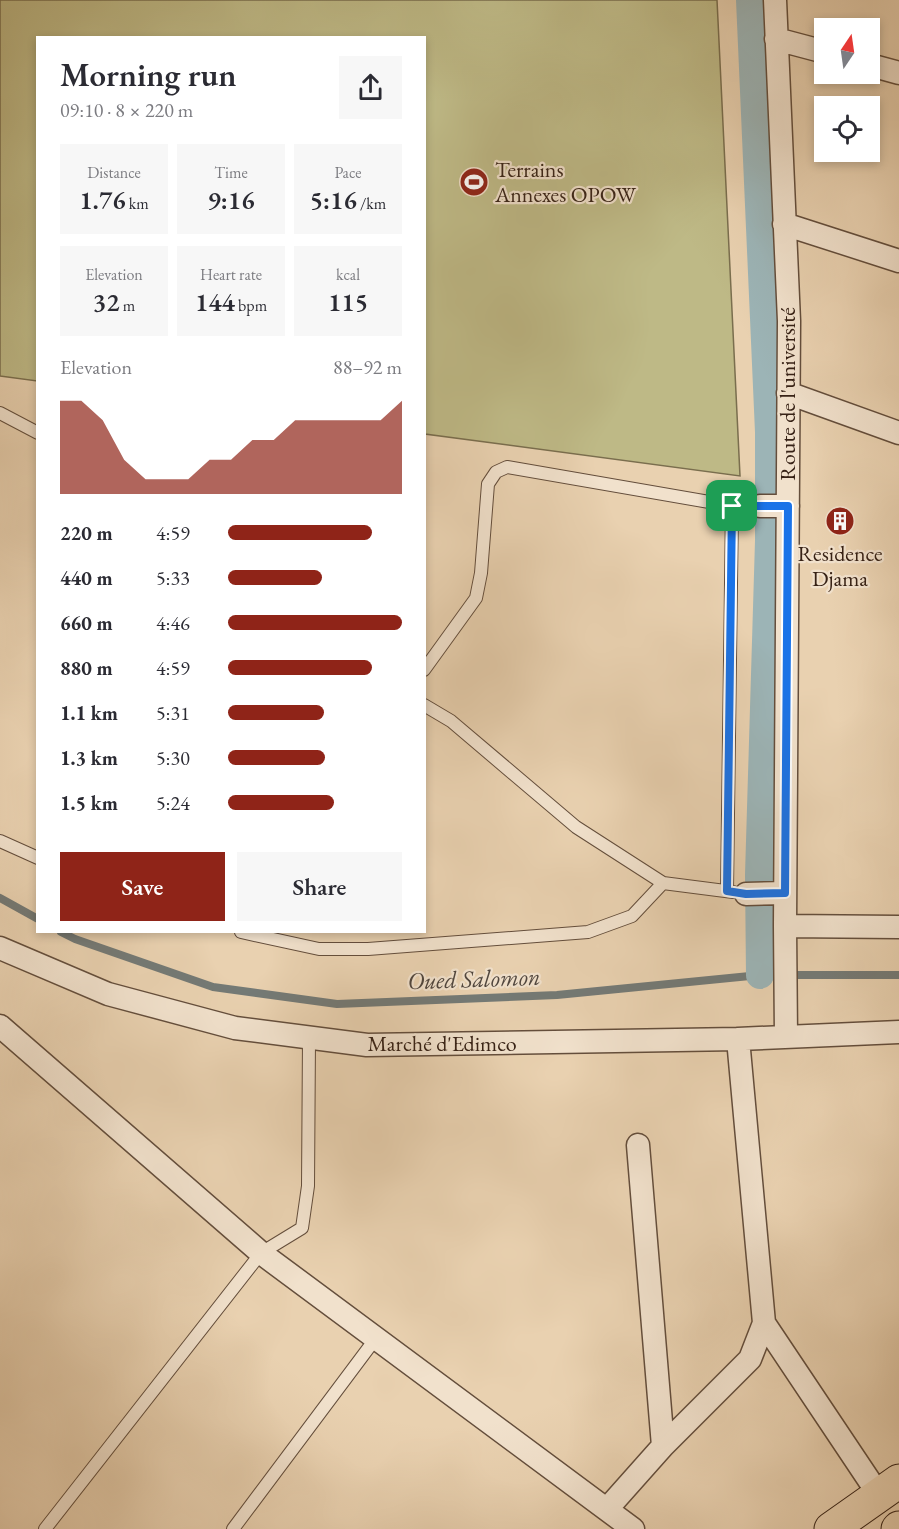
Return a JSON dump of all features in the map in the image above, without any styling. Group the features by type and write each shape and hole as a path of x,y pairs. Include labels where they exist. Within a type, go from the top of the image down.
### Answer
{"main road":[{"path":"831,1529 889,1488"}],"street":[{"name":"Route de l'université","path":"776,0 789,321 782,893 785,926 786,1037"},
{"path":"776,39 814,49"},
{"path":"880,68 899,73"},
{"path":"784,224 899,261"},
{"path":"788,393 899,433"},
{"path":"760,506 788,506"},
{"path":"736,893 782,893"},
{"path":"785,926 899,927"},
{"name":"Marché d'Edimco","path":"0,948 108,994 235,1028 368,1045 738,1039 899,1032"},
{"path":"0,1026 261,1252 633,1529"},
{"path":"607,1509 663,1446 750,1359 764,1323 738,1039"},
{"path":"638,1145 663,1446"},
{"path":"764,1323 889,1488"}],"lane":[{"path":"0,413 36,432"},
{"path":"426,667 476,598 482,573 488,484 496,472 507,467 732,506 760,506"},
{"path":"426,706 451,721 576,827 663,883 736,893 732,506"},
{"path":"0,841 36,857"},
{"path":"246,933 319,949 368,949 588,932 632,916 663,883"},
{"path":"45,1529 261,1252 302,1228 308,1186 309,1039"},
{"path":"233,1529 376,1338"}],"shaded area":[{"path":"0,0 717,0 740,476 426,434 426,36 36,36 36,381 0,376"}],"waterway":[{"path":"750,0 769,432 769,541 759,875 760,975"},
{"name":"Oued Salomon","path":"0,898 36,918"},
{"name":"Oued Salomon","path":"63,933 213,987 337,1004 557,995 760,975 899,975"}],"place":[{"name":"Terrains Annexes OPOW","path":"474,182"},
{"name":"Residence Djama","path":"840,521"}],"route":[{"path":"732,506 788,506 785,893 746,894 727,891 732,506"}]}
